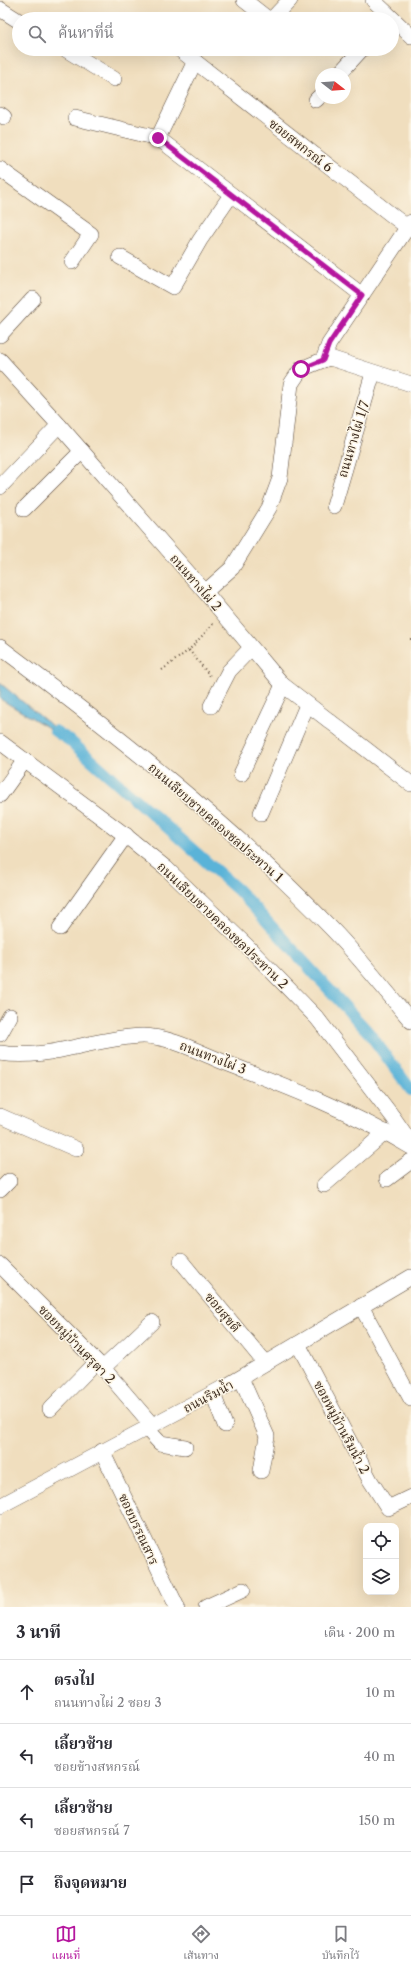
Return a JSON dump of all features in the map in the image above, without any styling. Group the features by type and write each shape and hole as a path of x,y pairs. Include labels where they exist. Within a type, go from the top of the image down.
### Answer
{"street":[{"path":"244,0 259,12"},
{"path":"279,12 290,0"},
{"path":"373,0 384,12"},
{"path":"0,9 12,17"},
{"path":"399,26 411,36"},
{"path":"76,56 114,79"},
{"name":"ซอยสหกรณ์ 6","path":"188,56 409,224"},
{"path":"345,68 356,56"},
{"path":"158,138 195,61"},
{"path":"75,118 158,138 362,295"},
{"path":"0,169 91,234 72,262"},
{"path":"120,257 173,287 200,240 231,194"},
{"path":"327,359 329,344 409,224"},
{"path":"0,335 33,299"},
{"path":"205,592 232,568 269,508 280,478 291,384 301,369 327,359 411,384"},
{"name":"ถนนทางไผ่ 2","path":"0,360 205,592 282,684 307,705 411,784"},
{"name":"ถนนทางไผ่ 1/7","path":"334,506 373,373"},
{"path":"0,487 59,425"},
{"path":"24,509 82,451"},
{"name":"ถนนเลียบชายคลองชลประทาน 1","path":"0,647 98,720 256,854 332,930 411,1021"},
{"path":"212,706 229,671 251,648"},
{"path":"241,774 282,684"},
{"path":"261,813 307,705"},
{"name":"ถนนเลียบชายคลองชลประทาน 2","path":"0,742 126,836 171,873 248,947 317,1018 393,1117 411,1143"},
{"path":"0,794 25,760"},
{"path":"60,928 126,836"},
{"path":"0,1034 10,1016"},
{"name":"ถนนทางไผ่ 3","path":"0,1053 33,1054 118,1037 146,1036 175,1043 317,1098 386,1132 411,1147"},
{"path":"0,1116 76,1149"},
{"path":"324,1186 386,1132"},
{"path":"387,1179 411,1161"},
{"name":"ซอยสุขดี","path":"181,1261 266,1363"},
{"name":"ซอยหมู่บ้านศรุตา 2","path":"0,1265 99,1365 149,1426 160,1443 185,1447"},
{"name":"ถนนริมน้ำ","path":"0,1506 149,1426 213,1394 411,1277"},
{"path":"361,1306 411,1399"},
{"path":"50,1409 99,1365 152,1322"},
{"name":"ซอยหมู่บ้านริมน้ำ 2","path":"298,1344 370,1480 388,1508 411,1497"},
{"path":"241,1378 267,1436 261,1471"},
{"path":"213,1394 225,1425"},
{"name":"ซอยบรรณสาร","path":"102,1451 177,1607"},
{"path":"206,1607 243,1590"}],"path":[{"path":"162,670 189,650 223,613"},
{"path":"189,650 221,688"}],"water":[{"path":"0,683 69,740 0,699"}],"waterway":[{"path":"55,731 69,740 238,890 369,1033 411,1090"}],"route":[{"path":"158,138 362,295 329,344 323,360 301,369"}]}
